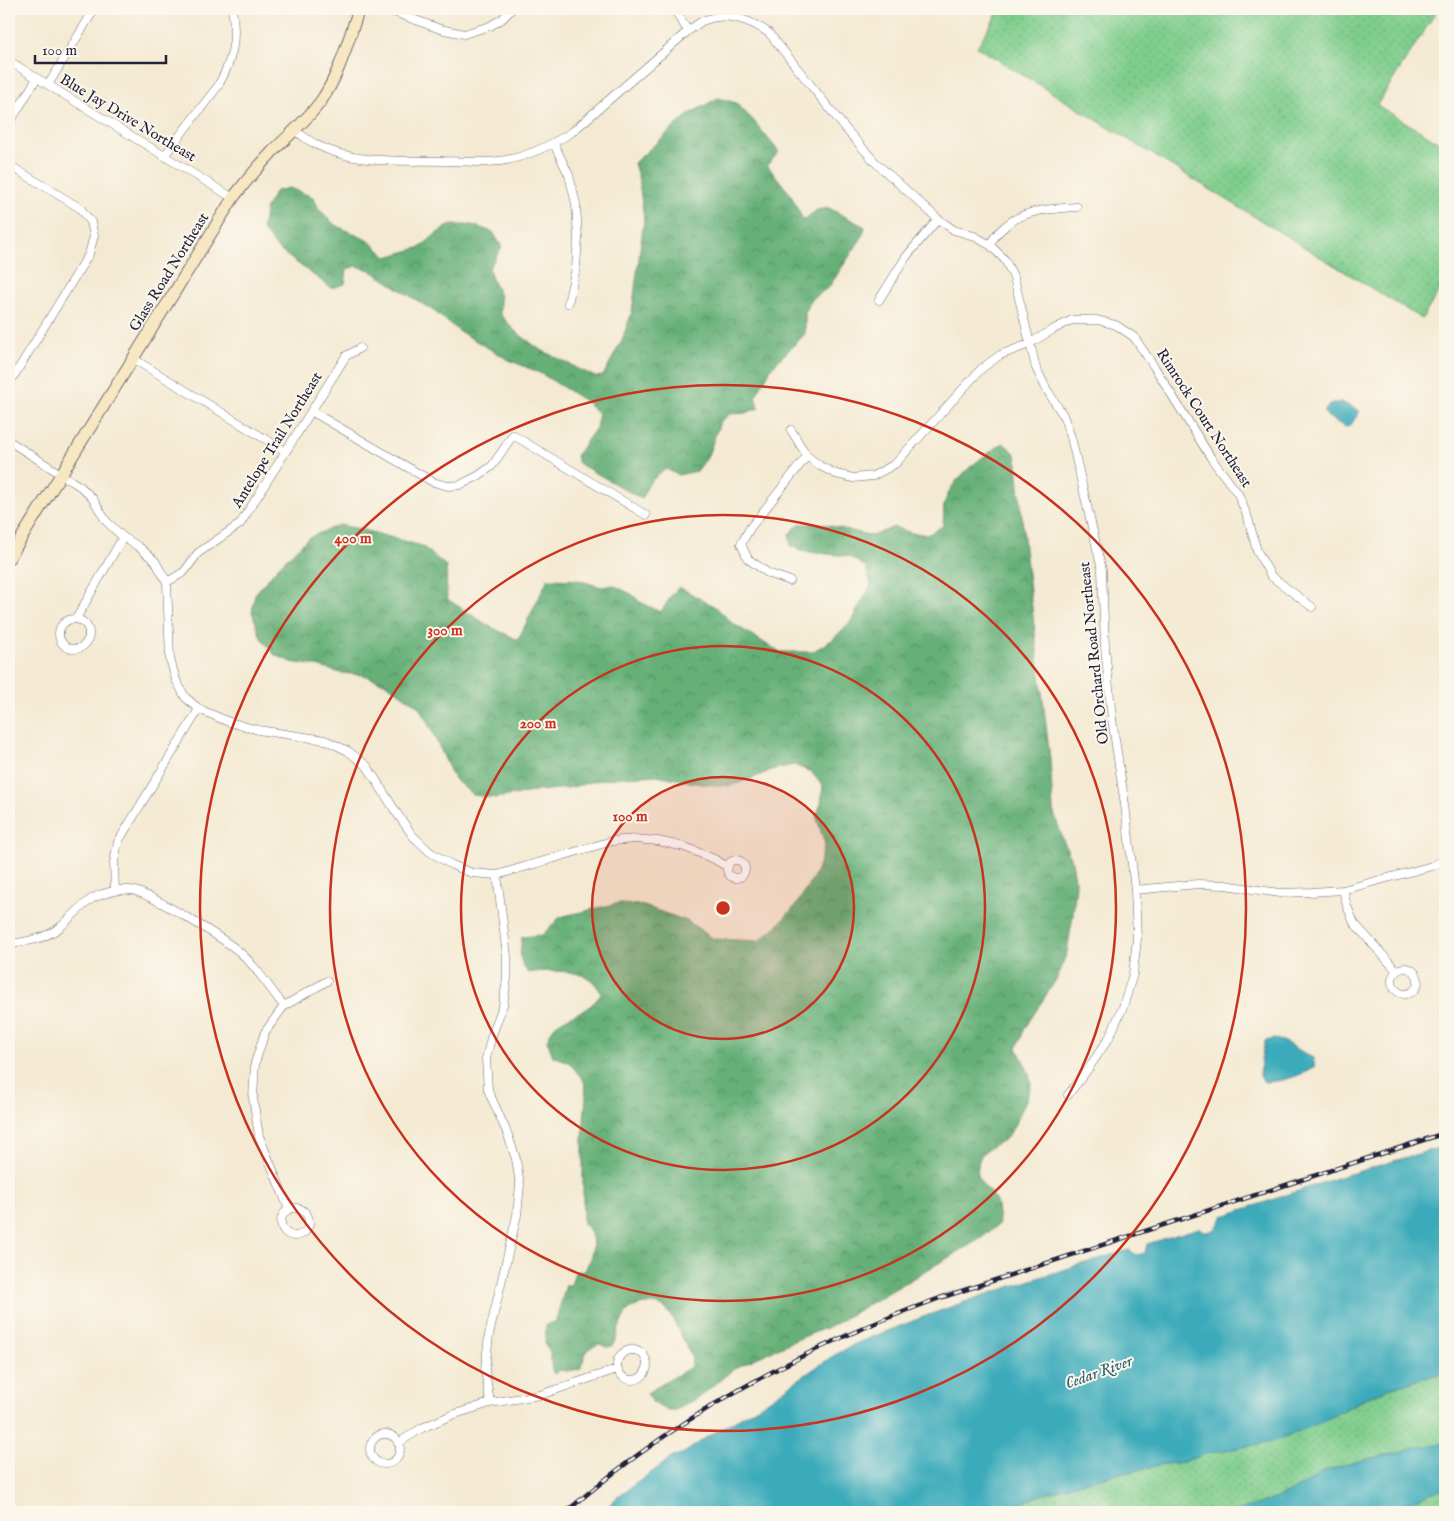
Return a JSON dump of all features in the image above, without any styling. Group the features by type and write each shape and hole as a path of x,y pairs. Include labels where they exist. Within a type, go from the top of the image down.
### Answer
{"street":[{"path":"48,85 92,13 92,9"},
{"path":"164,156 218,86 225,73 233,50 235,27 232,9"},
{"name":"Glass Road Northeast","path":"9,558 233,198 257,168 295,131 320,102 330,86 359,9"},
{"path":"386,9 440,29 464,34 490,26 502,19 512,9"},
{"path":"674,9 688,31"},
{"name":"Old Orchard Road Northeast","path":"295,131 318,145 346,156 374,160 486,162 505,160 554,144 572,132 688,31 704,20 722,16 740,18 756,24 770,33 845,128 875,162 938,219 954,230 974,236 990,245 1005,260 1014,278 1036,368 1063,415 1068,430 1102,570 1105,647 1111,710 1135,890 1137,939 1133,974 1123,1007 1109,1038 1068,1095"},
{"name":"Blue Jay Drive Northeast","path":"9,61 233,198"},
{"path":"9,124 37,78"},
{"path":"554,144 569,175 576,204 578,238 576,268 568,303"},
{"path":"9,165 80,208 91,222 94,236 89,254 9,384"},
{"path":"990,245 1001,229 1016,218 1032,212 1077,208"},
{"path":"879,300 906,257 938,219"},
{"name":"Rimrock Court Northeast","path":"807,456 820,466 836,474 853,478 873,476 895,464 981,369 1000,355 1029,344 1072,320 1097,320 1116,325 1134,337 1211,458 1238,494 1248,518 1257,551 1271,576 1312,607"},
{"name":"Antelope Trail Northeast","path":"167,582 184,572 198,553 240,524 346,356 360,348"},
{"path":"132,358 285,451"},
{"path":"311,411 433,482 448,486 460,485 492,466 513,435 646,515"},
{"path":"790,581 768,573 748,559 741,544 750,528 807,456 791,430"},
{"path":"9,440 81,487 93,499 106,522 123,538 155,561 163,572 167,582 170,659 176,680 185,697 199,709 229,722 325,740 348,751 367,766 413,836 430,852 452,865 472,873 498,875 612,841 635,839 658,841 685,847 728,867"},
{"path":"76,619 87,627 88,637 86,642 79,648 69,648 61,643 58,633 60,628 66,621 76,619 123,538"},
{"path":"115,891 114,862 118,842 199,709"},
{"path":"1135,890 1198,884 1225,885 1280,893 1343,890 1432,866 1445,860"},
{"path":"490,1403 485,1370 489,1335 517,1215 520,1185 516,1159 508,1135 488,1090 486,1059 491,1038 503,1005 507,979 507,956 498,875"},
{"path":"9,944 30,942 59,929 78,910 94,898 115,891 130,890 146,894 222,939 243,955 284,1006"},
{"path":"1343,890 1354,923 1397,971"},
{"path":"289,1209 259,1136 253,1098 255,1064 265,1032 284,1006 327,981"},
{"path":"398,1443 422,1428 490,1403 540,1395 617,1369"}],"green space":[{"path":"1000,9 1438,9 1377,105 1445,146 1445,281 1422,319 977,47"},
{"path":"718,98 736,103 753,120 779,152 767,165 791,195 803,220 817,210 829,208 865,227 862,237 829,287 813,298 805,311 805,334 772,367 755,397 759,408 745,413 730,414 720,422 707,458 697,471 678,475 666,469 651,482 642,499 578,463 576,456 596,428 599,414 585,401 542,374 507,359 459,331 435,312 370,270 357,266 347,269 345,284 331,288 278,249 262,229 266,207 276,191 289,188 313,197 319,209 335,225 369,241 387,257 421,247 450,225 472,225 493,232 502,247 489,268 500,296 500,314 515,331 539,349 595,377 603,376 622,340 632,312 644,220 639,180 634,163 688,115"},
{"path":"1003,443 1016,454 1025,549 1050,759 1053,810 1072,862 1076,884 1067,952 1057,978 1025,1028 1017,1048 1030,1079 1031,1084 1028,1094 1010,1133 982,1154 978,1165 979,1177 996,1202 999,1224 980,1239 833,1325 735,1368 699,1397 675,1410 666,1410 653,1403 647,1393 691,1367 692,1359 676,1326 667,1310 660,1305 644,1304 631,1309 621,1322 612,1346 607,1347 600,1344 595,1346 586,1354 580,1369 560,1370 554,1374 550,1354 545,1345 546,1325 556,1321 566,1285 571,1285 575,1272 585,1271 592,1252 593,1240 588,1229 583,1224 583,1137 586,1095 584,1081 570,1063 553,1056 547,1040 555,1026 592,1005 601,993 592,981 579,974 556,971 528,973 521,960 522,937 542,935 560,917 620,903 644,906 687,921 714,939 759,941 779,924 797,904 817,871 825,844 816,816 821,804 823,786 811,772 794,765 774,769 730,786 700,784 657,775 622,777 568,788 496,798 473,795 454,779 419,707 389,685 364,675 341,673 317,666 292,662 275,655 261,638 252,612 255,594 278,567 308,538 339,525 422,546 446,566 447,599 489,626 518,640 548,579 577,580 602,587 613,585 633,595 640,602 661,612 679,587 717,608 732,623 779,652 812,652 832,640 850,623 871,585 866,567 848,556 807,552 791,546 789,534 799,524 823,524 872,536 894,527 911,533 929,534 943,526 944,506 952,486 976,462"},
{"path":"1445,1374 1445,1512 1004,1512 1035,1497 1078,1483 1158,1465 1183,1462 1205,1454 1277,1440 1389,1388"}],"water":[{"path":"1341,402 1360,411 1350,426 1346,427 1328,417 1324,412 1329,405"},
{"path":"1274,1039 1283,1041 1313,1058 1315,1067 1291,1078 1264,1082 1260,1076 1265,1041"},
{"name":"Cedar River","path":"1445,1146 1445,1374 1389,1388 1362,1400 1322,1422 1271,1442 1205,1454 1183,1462 1158,1465 1078,1483 1035,1497 1004,1512 603,1512 617,1497 673,1457 684,1453 761,1405 833,1356 857,1343 984,1295 1088,1262 1129,1250 1137,1255 1145,1253 1147,1244 1199,1228 1206,1232 1213,1230 1217,1227 1223,1216 1336,1178"},
{"path":"1445,1443 1445,1487 1386,1512 1232,1512 1269,1501 1292,1491 1311,1481 1322,1472 1351,1463"}],"railway":[{"path":"566,1512 651,1445 696,1415 791,1362 889,1317 940,1298 1445,1133"}]}
